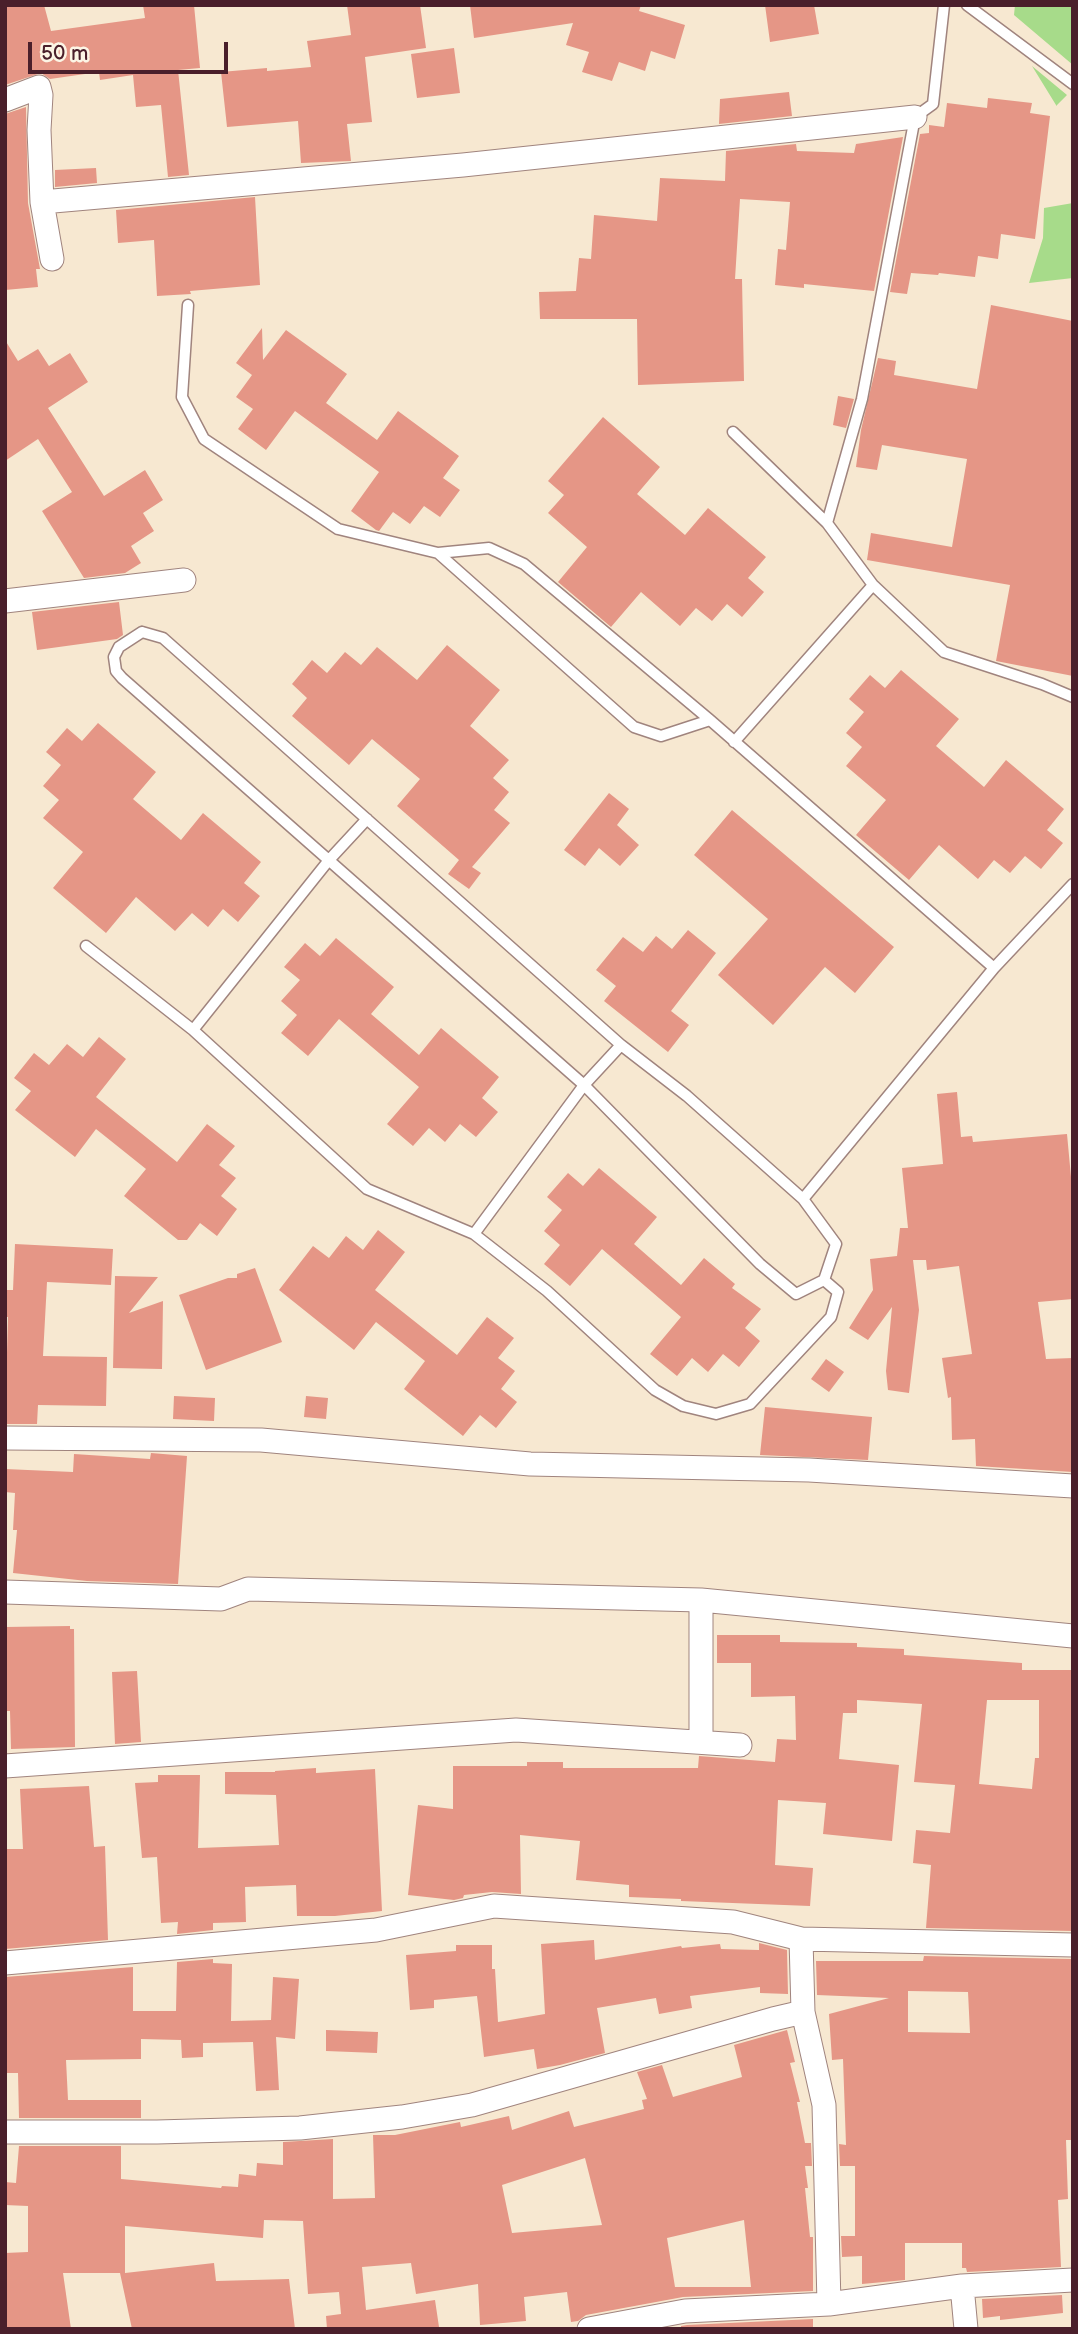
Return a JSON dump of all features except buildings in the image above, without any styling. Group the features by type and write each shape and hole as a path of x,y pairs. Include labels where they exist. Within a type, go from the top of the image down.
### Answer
{"street":[{"path":"5,100 38,87 41,95 39,130 42,202 52,259"},
{"path":"42,202 463,165 915,117"},
{"path":"5,601 184,580"},
{"path":"5,1438 261,1440 530,1464 809,1470 1073,1486"},
{"path":"5,1592 220,1599 248,1589 701,1600 1073,1636"},
{"path":"701,1600 701,1742"},
{"path":"5,1766 516,1730 740,1745"},
{"path":"5,1963 376,1930 494,1906 733,1922 802,1939 1073,1945"},
{"path":"802,1939 803,2012 824,2105 829,2304"},
{"path":"5,2132 300,2128 402,2117 472,2105 803,2012"},
{"path":"589,2329 685,2311 829,2304 962,2286 1073,2280"},
{"path":"962,2286 966,2329"}],"lane":[{"path":"827,523 862,399 915,117 933,104 944,5"},
{"path":"967,5 1073,84"},
{"path":"188,305 181,397 204,439 338,529 438,553 488,548 524,564 710,720 994,968"},
{"path":"733,432 827,523 873,585 944,652 1073,696"},
{"path":"438,553 634,727 661,736 710,720"},
{"path":"734,742 873,585"},
{"path":"142,632 163,638 367,819 621,1045 687,1096 803,1199 836,1244 824,1280 796,1294 761,1264 584,1086 122,678 116,671 114,657 119,647 142,632"},
{"path":"193,1030 329,860 367,819"},
{"path":"803,1199 994,968 1073,884"},
{"path":"86,946 193,1030 367,1189 474,1234 547,1291 655,1390 683,1406 716,1414 750,1404 831,1317 838,1292 824,1280"},
{"path":"474,1234 584,1086 621,1045"}],"green space":[{"path":"1015,5 1073,5 1073,65 1014,15"},
{"path":"1032,66 1067,95 1056,106 1056,105"},
{"path":"1073,203 1073,278 1029,283 1043,238 1044,208"}]}
